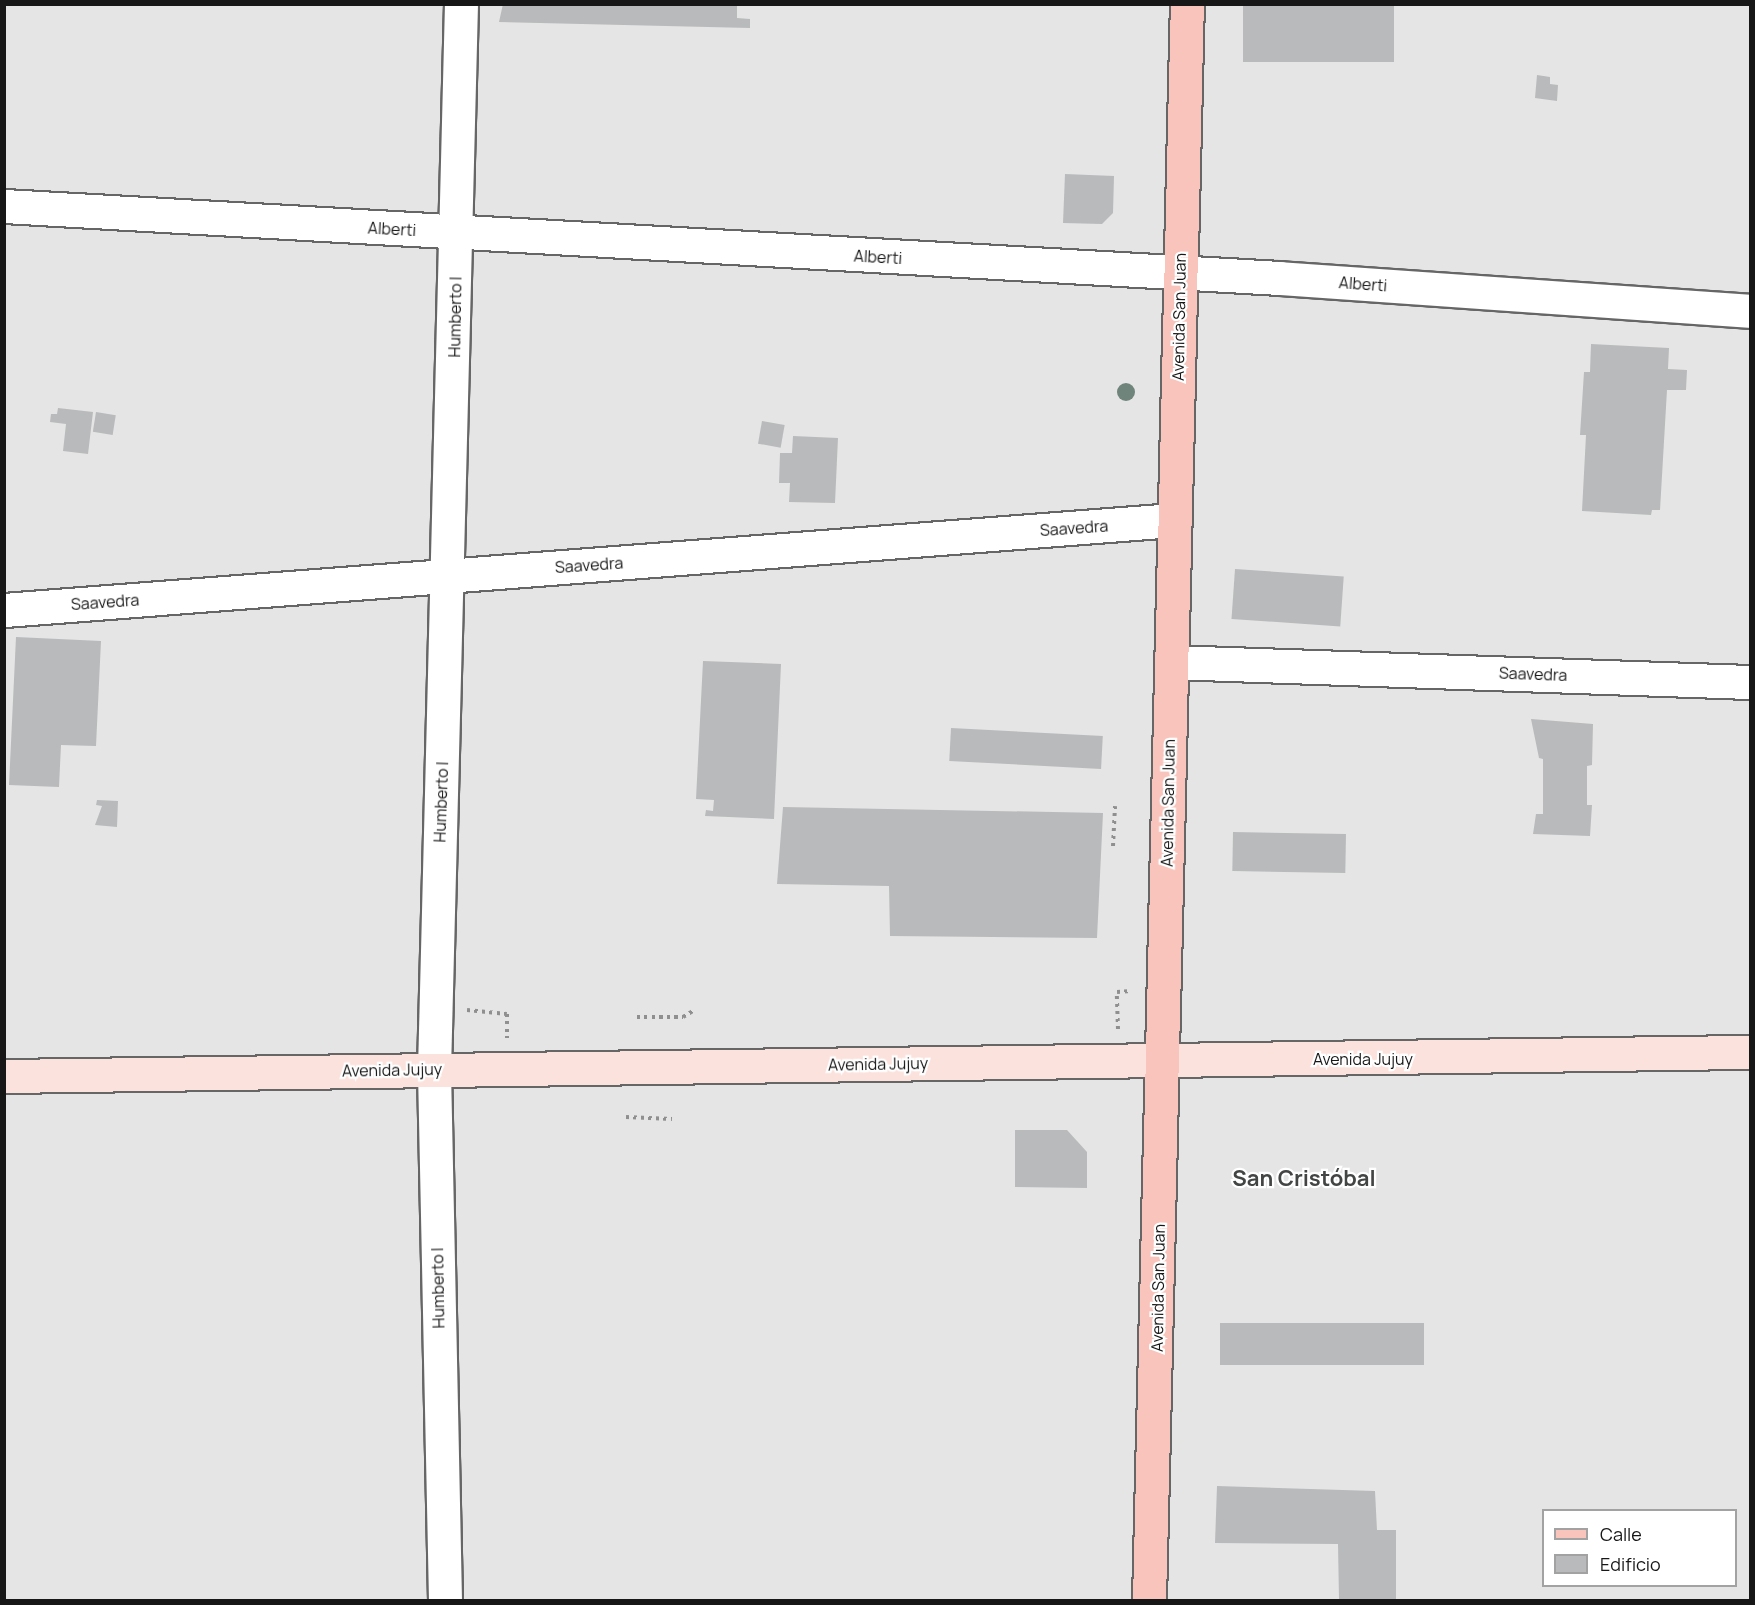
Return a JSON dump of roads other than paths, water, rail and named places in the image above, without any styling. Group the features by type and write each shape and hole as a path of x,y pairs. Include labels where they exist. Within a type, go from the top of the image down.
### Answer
{"main road":[{"name":"Avenida San Juan","path":"1149,1600 1164,1060 1179,274 1187,4"},
{"name":"Avenida Jujuy","path":"4,1076 1750,1052"}],"street":[{"name":"Humberto I","path":"445,1600 434,1070 449,576 461,4"},
{"name":"Alberti","path":"4,206 1179,274 1750,310"},
{"name":"Saavedra","path":"4,610 1174,520"},
{"name":"Saavedra","path":"1171,662 1750,682"}],"district":[{"name":"San Cristóbal","path":"1304,1179"}]}
